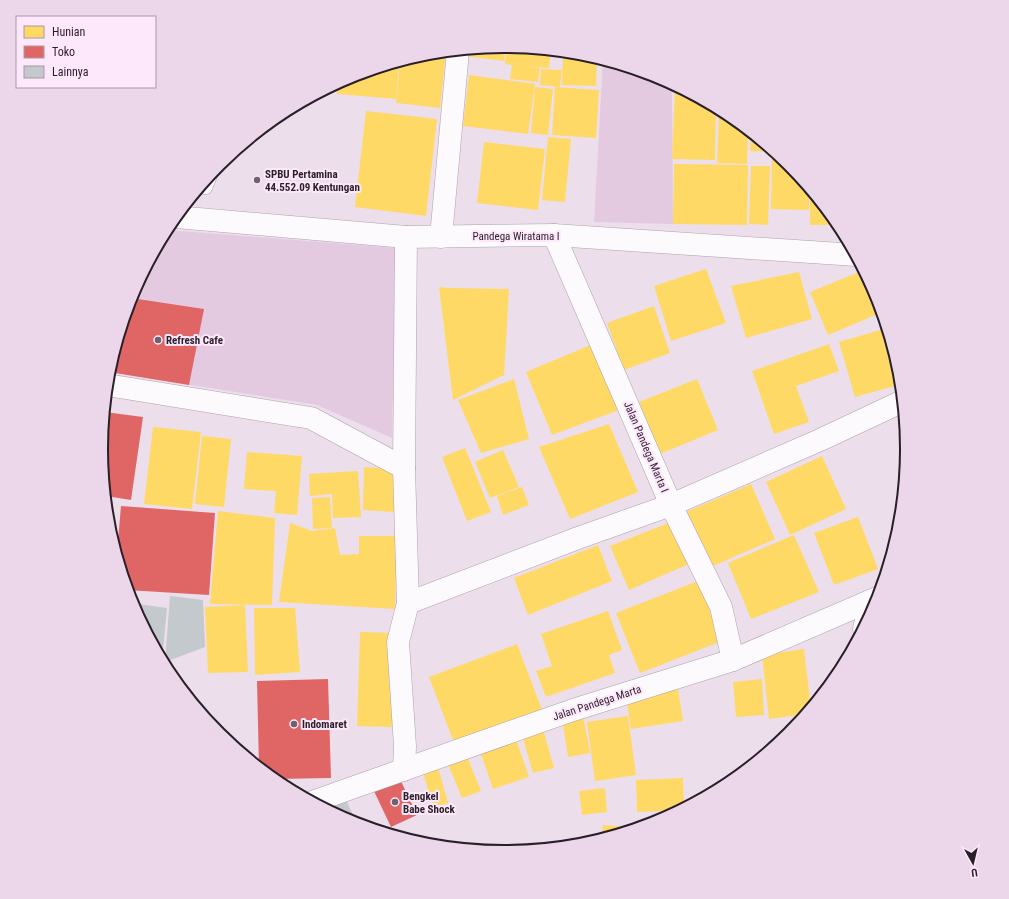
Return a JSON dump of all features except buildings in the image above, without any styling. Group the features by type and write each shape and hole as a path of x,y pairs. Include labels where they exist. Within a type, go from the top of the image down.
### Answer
{"street":[{"path":"441,237 458,56"},
{"name":"Pandega Wiratama I","path":"183,218 406,238 554,235 850,256"},
{"name":"Jalan Pandega Marta I","path":"554,235 671,505 722,607 734,660"},
{"path":"404,770 405,746 398,642 408,603 404,468 406,238"},
{"path":"113,386 311,418 404,468"},
{"path":"408,603 578,538 671,505 820,440 898,403"},
{"name":"Jalan Pandega Marta","path":"319,800 573,710 734,660 871,601"}],"shaded area":[{"path":"603,66 632,74 672,90 673,224 594,222"},
{"path":"174,231 396,248 392,438 317,405 116,373 129,322 138,298 161,251"}],"place":[{"name":"SPBU Pertamina 44.552.09 Kentungan","path":"257,180"},
{"name":"Refresh Cafe","path":"158,340"},
{"name":"Indomaret","path":"294,724"},
{"name":"Bengkel Babe Shock","path":"395,802"}]}
